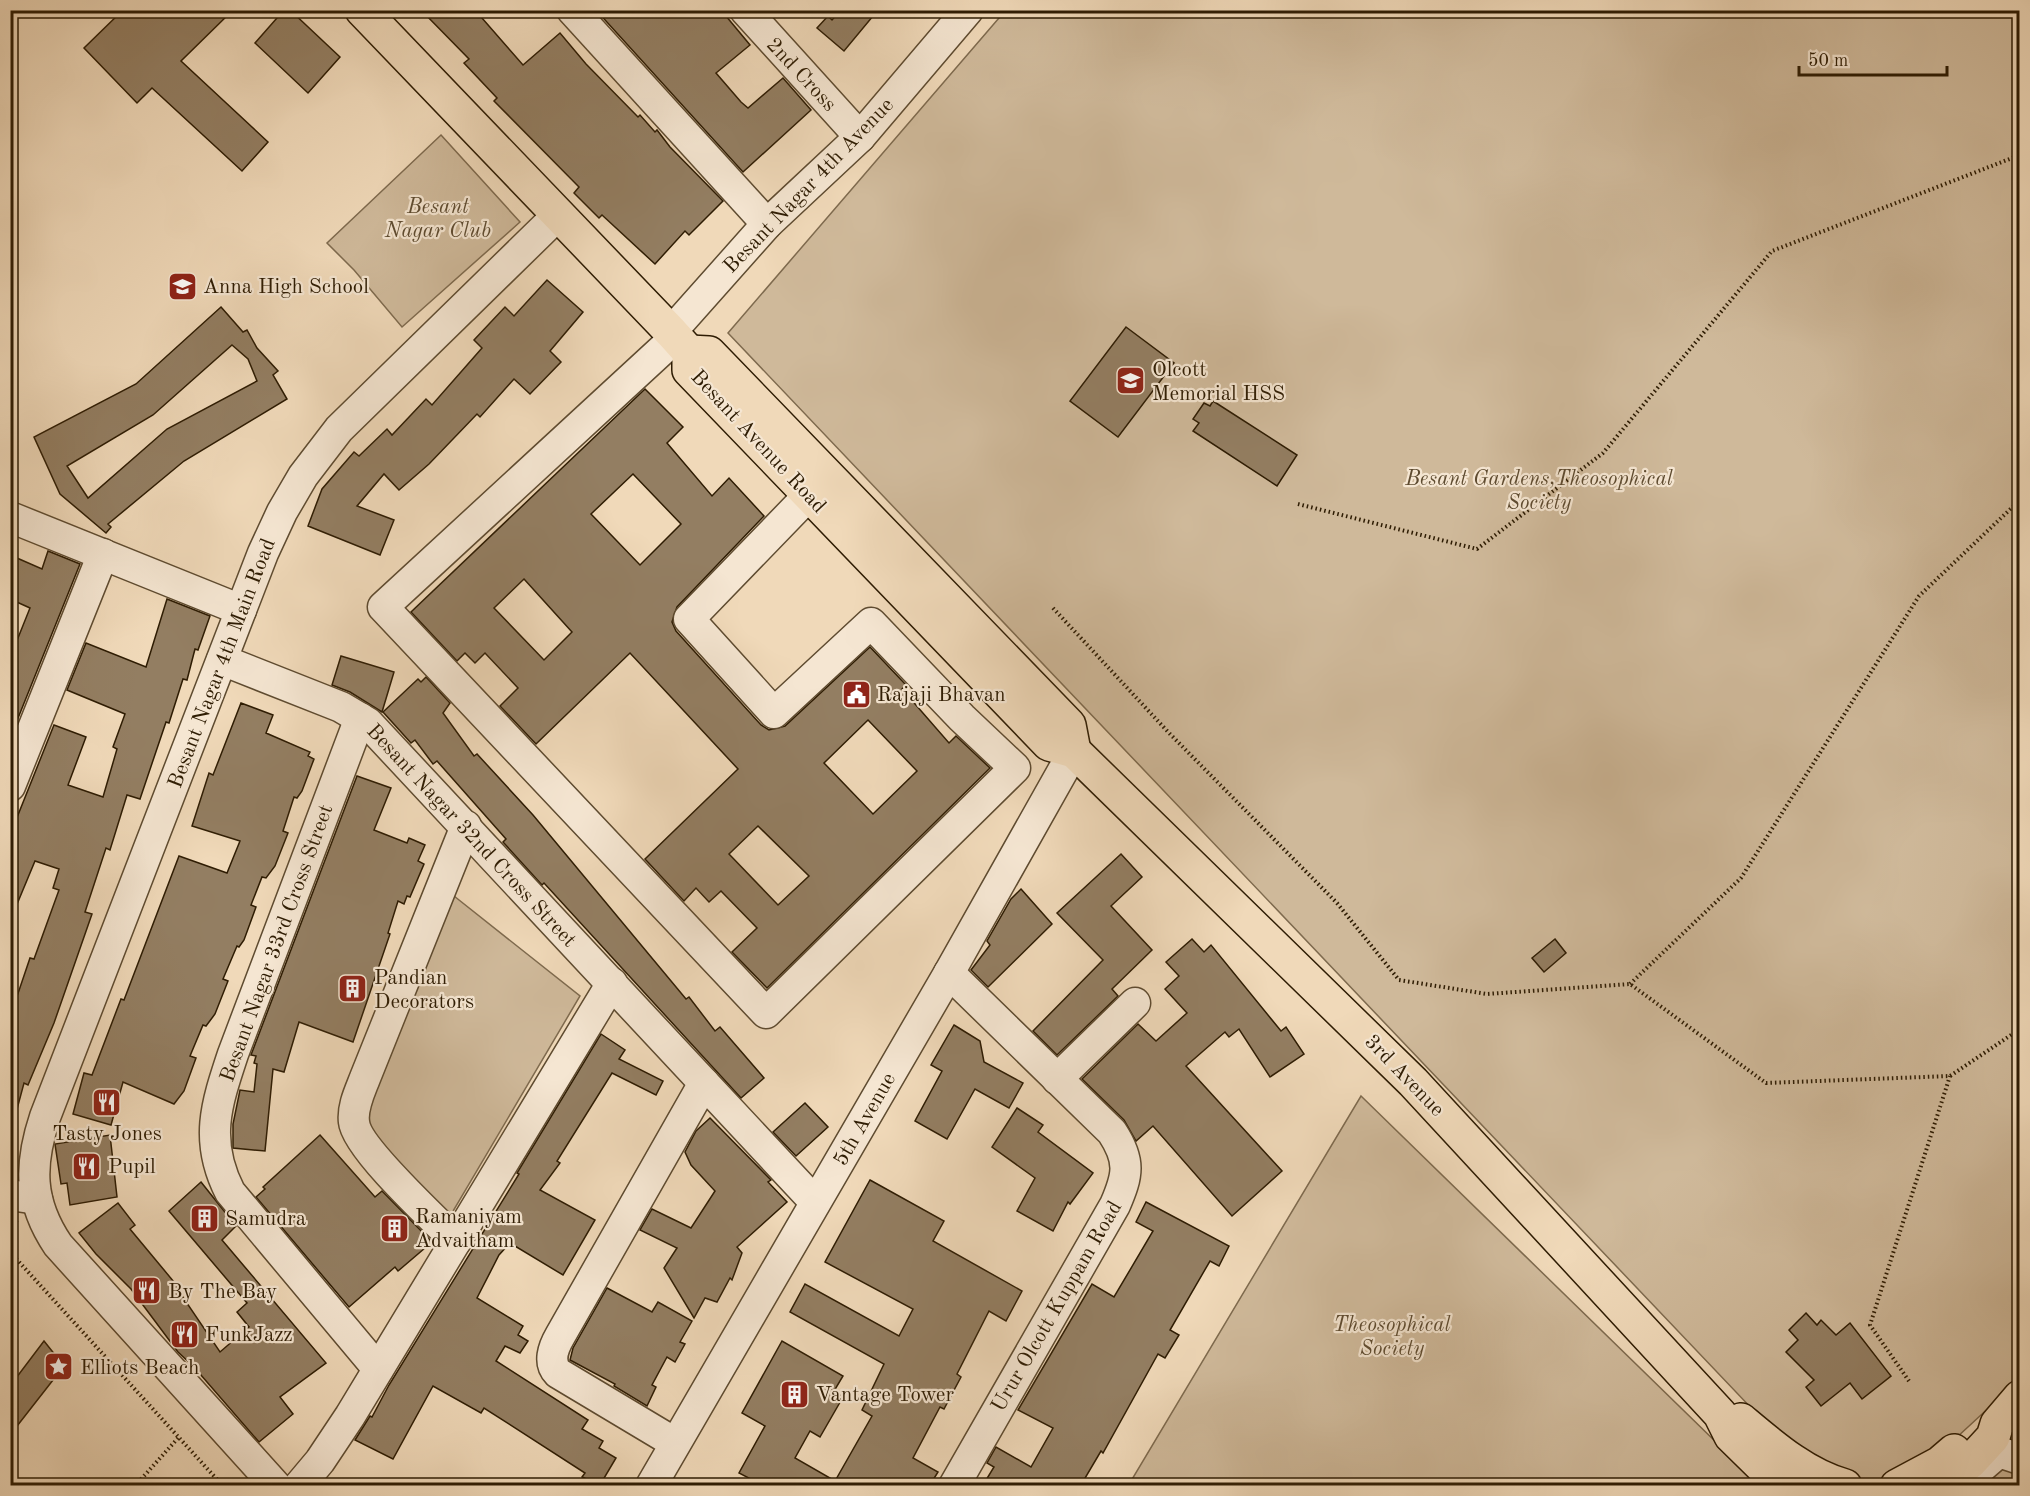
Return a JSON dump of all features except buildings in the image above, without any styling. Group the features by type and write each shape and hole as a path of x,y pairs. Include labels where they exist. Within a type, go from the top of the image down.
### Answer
{"main road":[{"name":"Besant Avenue Road","path":"362,10 678,340 689,370 809,495 1049,744 1074,751"},
{"path":"678,340 709,353 1069,725 1074,751"},
{"name":"3rd Avenue","path":"1074,751 1413,1082 1720,1414"},
{"path":"1938,1485 1970,1462 1993,1437 1997,1424 2019,1397"},
{"path":"1720,1414 1731,1436 1782,1485"},
{"path":"1720,1414 1736,1415 1794,1461 1819,1476 1845,1485"},
{"path":"1897,1485 1940,1463 1978,1429 1990,1423 1997,1424"}],"street":[{"path":"572,10 767,224"},
{"name":"2nd Cross","path":"744,10 860,137"},
{"name":"Besant Nagar 4th Avenue","path":"809,495 689,619 774,713 872,623 962,718 1015,768 766,1012 383,607 678,340 767,224 860,137 968,10"},
{"name":"Besant Nagar 4th Main Road","path":"276,1485 73,1263 50,1234 24,1197 18,1158 45,1118 241,610 282,512 303,476 339,429 559,214"},
{"path":"10,517 241,610"},
{"path":"10,786 103,554"},
{"name":"Besant Nagar 32nd Cross Street","path":"222,660 341,707 360,718 386,740 815,1202"},
{"name":"Besant Nagar 33rd Cross Street","path":"360,718 238,1037 220,1096 215,1143 217,1164 230,1191 378,1369"},
{"name":"5th Avenue","path":"651,1485 949,973 1074,751"},
{"path":"456,1241 364,1145 354,1122 356,1102 365,1078 466,826"},
{"name":"Urur Olcott Kuppam Road","path":"949,973 1112,1132 1126,1160 1126,1175 1115,1205 954,1485"},
{"path":"299,1485 335,1441 612,983"},
{"path":"1057,1079 1135,1003"},
{"path":"675,1443 558,1373 555,1370 553,1357 560,1336 704,1083"},
{"path":"1958,1485 1999,1452 2019,1459"}],"path":[{"path":"1298,504 1477,549 1603,453 1772,251 2019,155"},
{"path":"1053,608 1170,734 1337,903 1399,980 1487,994 1629,984 1740,878 1919,596 2019,500"},
{"path":"1629,984 1766,1083 1950,1076 2019,1029"},
{"path":"1909,1381 1870,1324 1950,1076"},
{"path":"10,1252 223,1485"},
{"path":"38,1293 43,1289"},
{"path":"135,1485 179,1437"}],"green space":[{"name":"Besant Gardens,Theosophical Society","path":"1005,11 2019,11 2019,1380 1905,1485 1851,1485 1815,1475 728,333"},
{"name":"Besant Nagar Club","path":"441,135 520,222 402,327 354,270 327,243"},
{"path":"454,896 580,996 449,1218 360,1126"},
{"name":"Theosophical Society","path":"1361,1096 1760,1485 1128,1486"},
{"path":"2019,1446 2019,1485 1980,1486"}],"place":[{"name":"Anna High School","path":"182,286"},
{"name":"Olcott Memorial HSS","path":"1131,381"},
{"name":"Rajaji Bhavan","path":"856,694"},
{"name":"Pandian Decorators","path":"353,989"},
{"name":"Tasty Jones","path":"107,1102"},
{"name":"Pupil","path":"87,1166"},
{"name":"Samudra","path":"204,1218"},
{"name":"Ramaniyam Advaitham","path":"394,1228"},
{"name":"By The Bay","path":"147,1291"},
{"name":"FunkJazz","path":"184,1334"},
{"name":"Elliots Beach","path":"59,1367"},
{"name":"Vantage Tower","path":"795,1394"}]}
